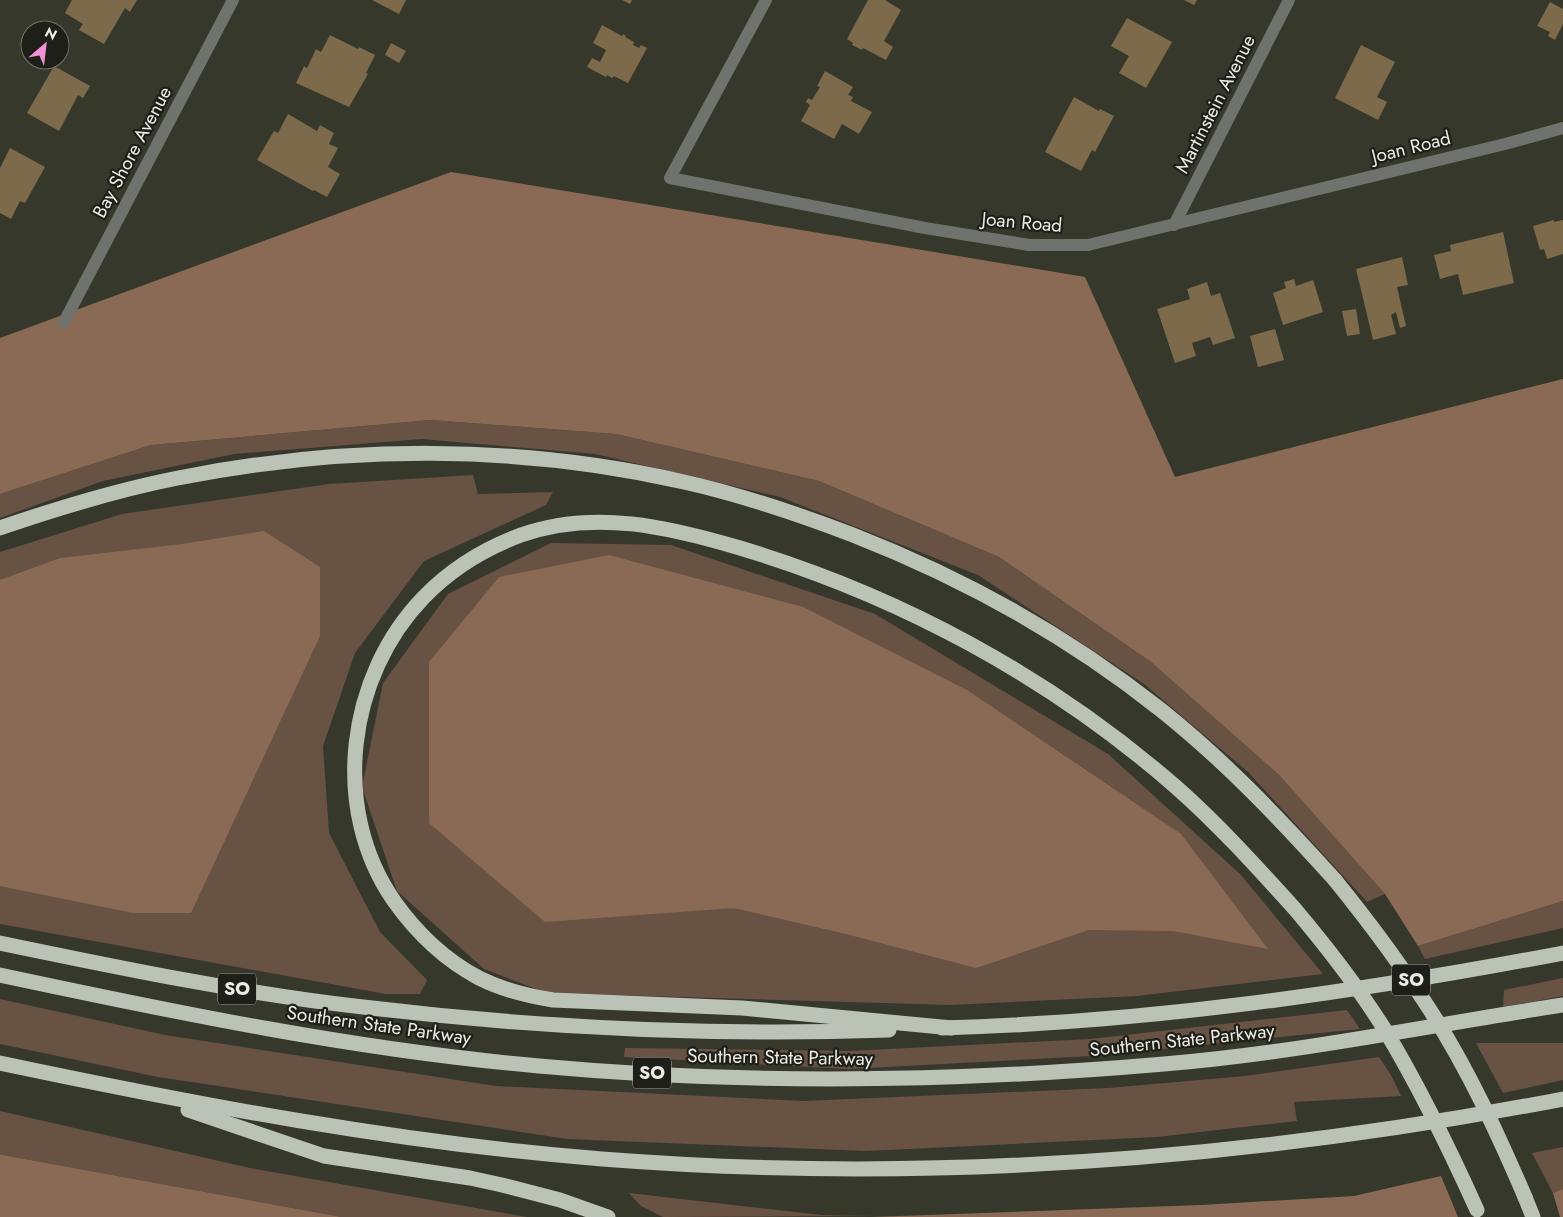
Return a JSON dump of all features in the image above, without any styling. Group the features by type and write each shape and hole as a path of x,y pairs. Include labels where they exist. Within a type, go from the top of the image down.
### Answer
{"highway":[{"path":"0,528 87,500 175,478 255,465 352,455 446,454 559,461 650,475 715,489 816,521 919,562 982,594 1048,632 1122,681 1180,726 1257,796 1335,880 1362,913 1407,976 1445,1035 1482,1102 1533,1217"},
{"path":"952,1028 742,1008 552,1000 526,996 498,986 477,977 457,964 420,933 404,916 388,893 375,869 364,841 357,812 354,786 355,755 359,724 366,696 383,654 407,617 426,595 470,560 496,545 525,534 554,527 614,522 645,525 714,540 779,560 840,583 928,622 1000,661 1057,696 1133,752 1177,788 1224,832 1294,908 1329,950 1384,1030 1432,1114 1478,1214"},
{"name":"Southern State Parkway","path":"0,943 231,988 363,1007 558,1025 713,1031 952,1028 1142,1016 1400,982 1563,953"},
{"name":"Southern State Parkway","path":"0,975 170,1011 359,1044 546,1067 754,1077 964,1077 1165,1064 1310,1046 1563,1005"},
{"path":"0,1063 284,1119 389,1136 494,1148 650,1162 809,1169 967,1167 1161,1155 1285,1143 1518,1108 1563,1099"},
{"path":"130,1090 324,1156 494,1183 560,1200 608,1217"},
{"path":"1518,1108 1563,1106"}],"street":[{"name":"Bay Shore Avenue","path":"64,322 233,0"},
{"name":"Joan Road","path":"766,0 670,178 925,228 1029,245 1088,245 1563,128"},
{"name":"Martinstein Avenue","path":"1174,225 1289,0"}],"shaded area":[{"path":"451,172 1085,277 1175,477 1563,379 1563,901 1418,946 1385,894 1279,775 1151,662 999,557 819,481 616,434 431,420 151,445 0,494 0,338"},
{"path":"431,420 616,434 819,481 999,557 1151,662 1279,775 1385,894 1367,902 1248,772 1144,684 978,575 780,497 595,454 422,439 234,454 103,481 0,518 0,494 151,445"},
{"path":"473,475 478,494 553,492 546,505 424,561 355,653 323,746 329,833 380,932 427,980 420,994 386,994 0,924 0,552 122,514 329,484"},
{"path":"264,531 320,567 320,636 191,913 133,913 0,886 0,580 60,558 182,544"},
{"path":"551,543 671,545 875,614 1108,754 1240,874 1323,974 1137,996 950,1005 546,993 484,969 397,891 362,787 383,683 448,594"},
{"path":"609,555 803,607 967,690 1181,834 1268,949 1173,931 1089,930 976,968 846,934 734,908 545,922 429,823 429,662 499,577"},
{"path":"1563,901 1563,928 1425,959 1418,946"},
{"path":"1563,978 1563,996 1503,1007 1504,990"},
{"path":"0,999 165,1035 496,1086 803,1101 1108,1088 1245,1076 1379,1057 1391,1075 1401,1096 1294,1102 1297,1121 1157,1137 866,1151 567,1139 158,1077 0,1044"},
{"path":"1347,1010 1360,1029 1093,1056 848,1069 624,1057 625,1048 849,1051 1090,1039"},
{"path":"1476,1043 1563,1043 1563,1080 1503,1093"},
{"path":"0,1111 250,1168 527,1217 342,1217 3,1155 0,1154"},
{"path":"1563,1147 1563,1189 1553,1193 1532,1153"},
{"path":"0,1154 3,1155 342,1217 0,1217"},
{"path":"1441,1176 1458,1217 871,1217 1201,1205 1354,1196"},
{"path":"1563,1189 1563,1217 1560,1217 1553,1193"},
{"path":"629,1193 822,1215 873,1216 663,1217 641,1206"}],"building":[{"path":"72,0 137,0 130,12 125,8 104,44 79,30 83,24 65,13"},
{"path":"372,0 406,0 399,14"},
{"path":"622,0 632,0 630,4"},
{"path":"868,0 885,0 901,10 884,41 893,47 886,60 863,48 862,50 852,45 853,43 847,39"},
{"path":"1184,0 1197,0 1194,5"},
{"path":"1550,2 1563,9 1563,24 1555,40 1548,36 1550,32 1537,26"},
{"path":"1127,18 1172,42 1146,88 1119,73 1129,56 1111,46"},
{"path":"602,25 622,36 623,34 634,42 633,45 639,48 641,45 647,48 628,83 614,76 612,78 607,75 606,77 587,67 592,58 600,62 606,50 593,43"},
{"path":"330,35 375,55 366,73 368,74 349,107 296,83 304,66 307,68 316,49 321,52"},
{"path":"391,43 406,51 399,63 385,55"},
{"path":"1361,45 1395,62 1377,97 1387,102 1378,120 1335,98"},
{"path":"52,70 61,70 90,86 83,98 78,95 59,131 27,113"},
{"path":"825,71 853,87 848,95 853,97 851,101 872,112 859,134 842,124 834,139 801,121 810,105 806,102 808,98 812,100 820,87 817,86"},
{"path":"1074,97 1099,111 1100,109 1114,116 1095,152 1092,150 1081,171 1045,152"},
{"path":"288,114 317,131 320,125 334,133 329,144 338,148 328,167 340,174 327,197 257,160 274,131 278,133"},
{"path":"10,148 45,167 25,203 20,201 11,219 0,213 0,168"},
{"path":"1554,220 1554,222 1563,220 1563,254 1547,259 1544,249 1540,250 1533,226"},
{"path":"1503,232 1514,283 1463,295 1458,274 1440,279 1434,255 1451,251 1450,245"},
{"path":"1402,257 1408,285 1397,287 1406,326 1400,328 1396,312 1391,315 1396,334 1373,340 1356,269"},
{"path":"1294,279 1296,286 1313,280 1323,312 1283,325 1273,293 1286,288 1284,282"},
{"path":"1207,282 1211,296 1220,293 1235,338 1213,345 1210,337 1192,343 1196,356 1175,363 1157,309 1190,299 1187,289"},
{"path":"1356,309 1360,334 1347,336 1342,311"},
{"path":"1275,329 1284,360 1258,367 1250,336"}]}
